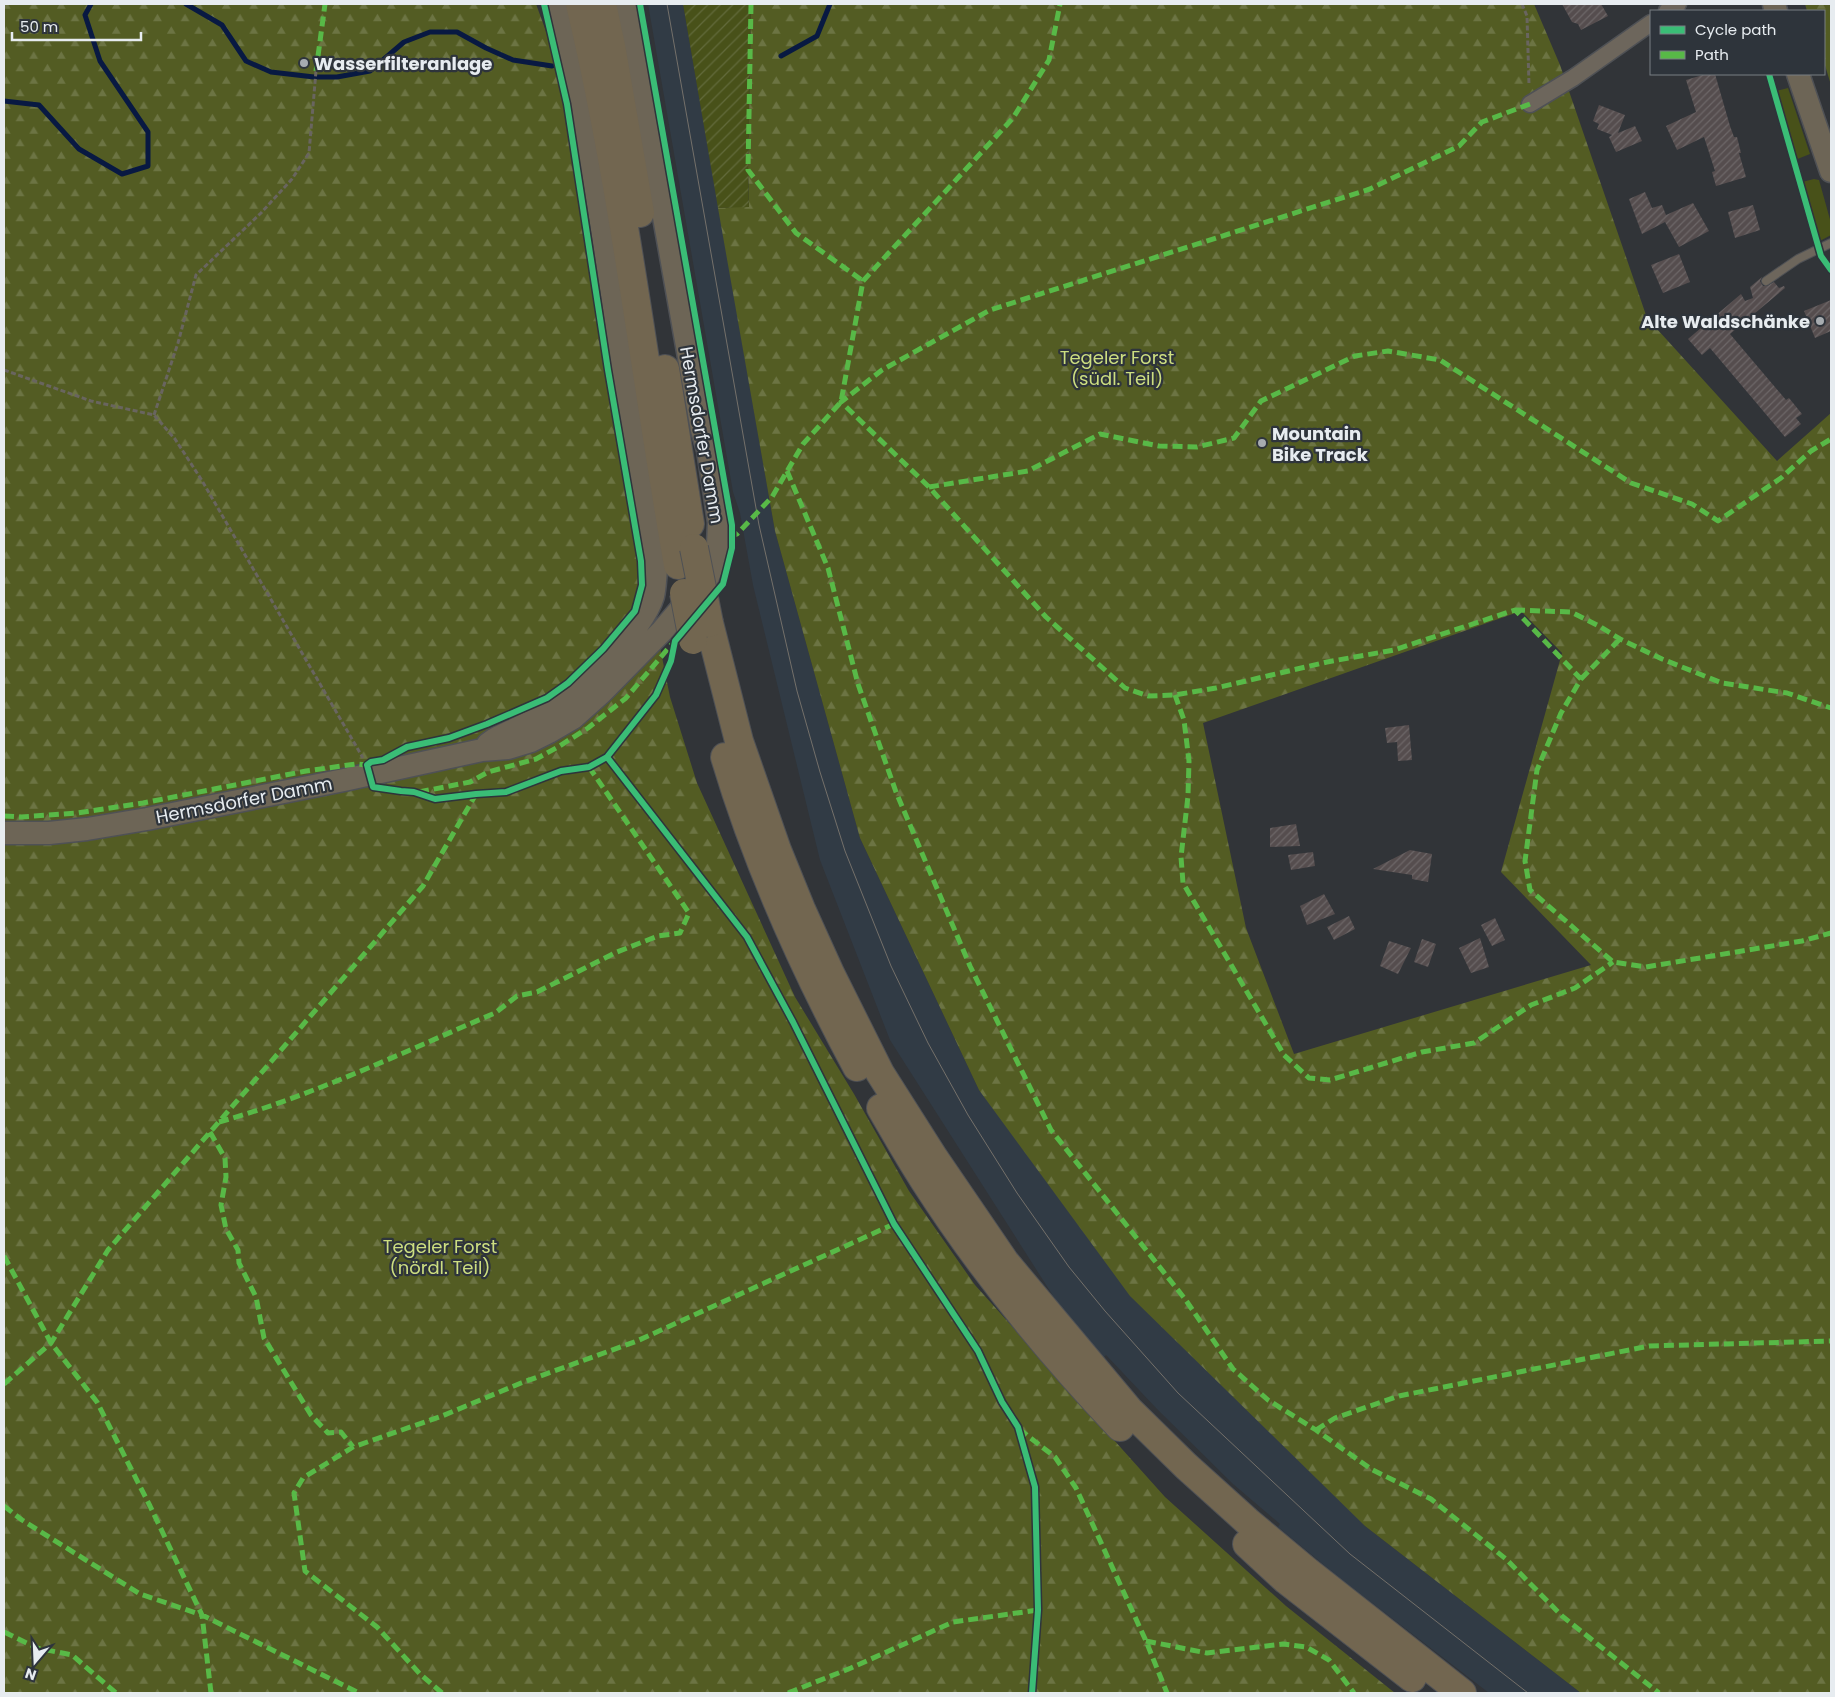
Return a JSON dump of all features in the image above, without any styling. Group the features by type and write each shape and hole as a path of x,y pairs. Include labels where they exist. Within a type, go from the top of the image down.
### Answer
{"highway":[{"path":"580,4 596,70 701,632 710,705 747,823 774,894 803,960 868,1088 924,1181 983,1266 1063,1365 1160,1467 1286,1580 1432,1693"},
{"path":"602,4 632,158 686,556"},
{"path":"701,632 777,850 827,966 880,1073 934,1158 1005,1262 1128,1410 1186,1466 1247,1521 1307,1571 1462,1693"}],"main road":[{"name":"Hermsdorfer Damm","path":"482,750 495,738 543,715 572,694 634,631 645,614 653,596 656,570 625,385 605,236 581,102 557,4"},
{"name":"Hermsdorfer Damm","path":"4,833 49,834 138,821 482,750 508,748 531,741 573,718 594,700 662,631 708,577 718,545 719,522 708,450 700,420 626,4"},
{"path":"1798,75 1831,171"}],"street":[{"path":"1530,104 1573,78 1650,23"}],"lane":[{"path":"1766,281 1798,259 1831,243"}],"path":[{"path":"1522,4 1527,16 1530,104"},
{"path":"154,415 178,343 196,275 261,213 292,179 309,154 316,71"},
{"path":"4,370 90,401 154,415 175,439 201,478 367,765"}],"shaded area":[{"path":"648,4 683,4 775,531 860,838 979,1090 1365,1526 1581,1693 1489,1693 1341,1579 1278,1527 1280,1524 1233,1484 1157,1409 1106,1355 1104,1357 1057,1302 890,1040 820,860 753,585 740,513 733,492"}],"green space":[{"name":"Tegeler Forst (nördl. Teil)","path":"4,4 536,4 559,67 605,373 670,697 697,783 795,997 854,1094 909,1191 975,1285 1165,1497 1286,1606 1395,1693 4,1693"},
{"path":"683,4 751,4 749,207 718,208"},
{"name":"Tegeler Forst (südl. Teil)","path":"751,4 1534,4 1560,65 1647,318 1777,461 1831,413 1831,1693 1581,1693 1365,1526 1130,1296 979,1090 860,838 775,531 718,208 749,206","holes":["1521,611 1562,653 1501,872 1591,965 1294,1054 1246,928 1203,723"]},
{"path":"1805,4 1831,4 1831,85 1825,65 1825,10 1807,10"},
{"path":"1788,88 1810,154 1795,160 1776,91"},
{"path":"1814,179 1819,180 1831,223 1831,235 1818,242 1802,182"}],"building":[{"path":"1562,4 1601,4 1608,16 1581,30 1578,24 1572,22"},
{"path":"1703,75 1715,75 1730,126 1734,137 1737,137 1741,153 1739,153 1746,177 1716,186 1712,172 1715,171 1704,137 1677,150 1666,126 1696,112 1686,80"},
{"path":"1599,105 1625,115 1618,133 1635,126 1642,141 1616,152 1609,137 1612,135 1597,129 1599,124 1593,121"},
{"path":"1645,192 1652,208 1662,205 1666,215 1693,203 1709,231 1679,247 1665,222 1642,234 1629,199"},
{"path":"1753,205 1760,230 1735,238 1728,212"},
{"path":"1679,254 1690,282 1663,293 1651,265"},
{"path":"1762,277 1760,281 1763,286 1774,282 1779,288 1784,286 1785,288 1730,334 1786,400 1789,398 1802,414 1796,418 1801,424 1785,437 1710,348 1702,355 1688,339 1741,294 1745,301 1753,298 1750,287"},
{"name":"Alte Waldschänke","path":"1831,300 1831,331 1815,338 1804,311"},
{"path":"1409,725 1412,760 1398,761 1397,742 1387,743 1385,728"},
{"path":"1296,824 1300,846 1270,847 1270,828"},
{"path":"1410,850 1432,854 1428,882 1412,879 1412,875 1373,869"},
{"path":"1313,852 1315,866 1291,870 1288,855"},
{"path":"1324,894 1335,914 1307,925 1300,906"},
{"path":"1349,916 1355,929 1334,940 1327,927"},
{"path":"1495,918 1505,940 1492,946 1481,925"},
{"path":"1480,938 1489,967 1471,973 1459,948"},
{"path":"1422,939 1436,944 1428,967 1414,962"},
{"path":"1389,941 1411,948 1398,974 1380,966"}],"waterway":[{"path":"4,101 39,105 79,149 122,174 148,166 148,132 100,61 85,15 91,4"},
{"path":"186,4 222,25 246,61 271,72 314,77 337,77 370,71 404,42 430,32 457,32 513,60 552,66"},
{"path":"781,56 817,36 830,4"}],"tram line":[{"path":"667,4 759,525 797,691 845,851 891,966 928,1043 968,1115 1017,1193 1069,1267 1105,1311 1178,1393 1350,1554 1528,1693"}],"marked path":[{"path":"316,71 325,4"},
{"path":"751,4 748,170 796,233 863,281"},
{"path":"732,539 732,536 737,534 772,497 803,444 841,402 863,281 1013,118 1049,60 1060,4"},
{"path":"1530,104 1482,122 1459,146 1370,189 990,310 882,370 841,402 929,487 1046,617 1125,688 1148,696 1175,695 1216,688 1327,662 1394,650 1515,610 1581,679 1561,713 1537,770 1525,861 1530,890 1613,962 1646,967 1802,941 1831,933"},
{"path":"929,487 1028,471 1100,434 1159,446 1197,447 1234,438 1261,401 1355,356 1388,351 1440,360 1631,483 1692,504 1718,521 1781,478 1811,451 1831,439"},
{"path":"787,471 828,568 858,684 896,792 970,966 1051,1130 1185,1299 1233,1369 1268,1400 1316,1430 1371,1469 1431,1499 1506,1559 1562,1616 1659,1693"},
{"path":"1515,610 1571,612 1620,639 1662,659 1722,683 1787,693 1831,708"},
{"path":"1581,679 1620,639"},
{"path":"419,792 470,782 488,772 536,759 558,747 588,728 626,698 672,644"},
{"path":"1175,695 1184,720 1189,761 1188,796 1181,857 1183,883 1284,1055 1309,1078 1330,1080 1422,1052 1474,1043 1531,1005 1575,988 1613,962"},
{"path":"4,816 21,817 77,813 143,803 306,771 356,764 367,765 368,769"},
{"path":"219,1122 324,1086 495,1013 517,996 537,992 617,952 658,936 680,933 689,913 589,767"},
{"path":"4,1384 51,1343 108,1250 423,886 476,794"},
{"path":"210,1132 225,1158 226,1177 221,1205 226,1229 238,1250 239,1263 256,1297 264,1338 311,1415 328,1433 341,1432 353,1447"},
{"path":"442,1693 420,1674 377,1627 305,1571 294,1493 303,1478 353,1447 442,1416 521,1383 637,1341 894,1224"},
{"path":"4,1256 51,1343 97,1402 150,1506 202,1615 211,1693"},
{"path":"1316,1430 1335,1418 1399,1396 1649,1346 1831,1341"},
{"path":"1019,1429 1055,1457 1076,1488 1146,1641 1167,1693"},
{"path":"4,1506 22,1520 140,1594 202,1615 359,1693"},
{"path":"788,1693 851,1668 953,1622 1038,1610"},
{"path":"4,1632 37,1648 72,1655 116,1693"},
{"path":"1146,1641 1207,1653 1283,1644 1306,1647 1329,1660 1354,1693"}],"cycle path":[{"path":"544,4 567,104 608,370 641,561 642,585 635,611 603,649 568,683 547,698 487,724 449,738 407,747 383,760 371,762 367,765 373,787 414,792 435,799 506,792 561,771 589,767 607,757 656,695 671,661 675,641 723,584 732,548 732,525 640,4"},
{"path":"1769,75 1821,256 1831,270"},
{"path":"607,757 747,937 793,1022 894,1224 978,1351 1002,1402 1018,1427 1035,1487 1038,1610 1032,1693"}],"place":[{"name":"Wasserfilteranlage","path":"304,63"},
{"name":"Alte Waldschänke","path":"1820,321"},
{"name":"Mountain Bike Track","path":"1262,443"}]}
